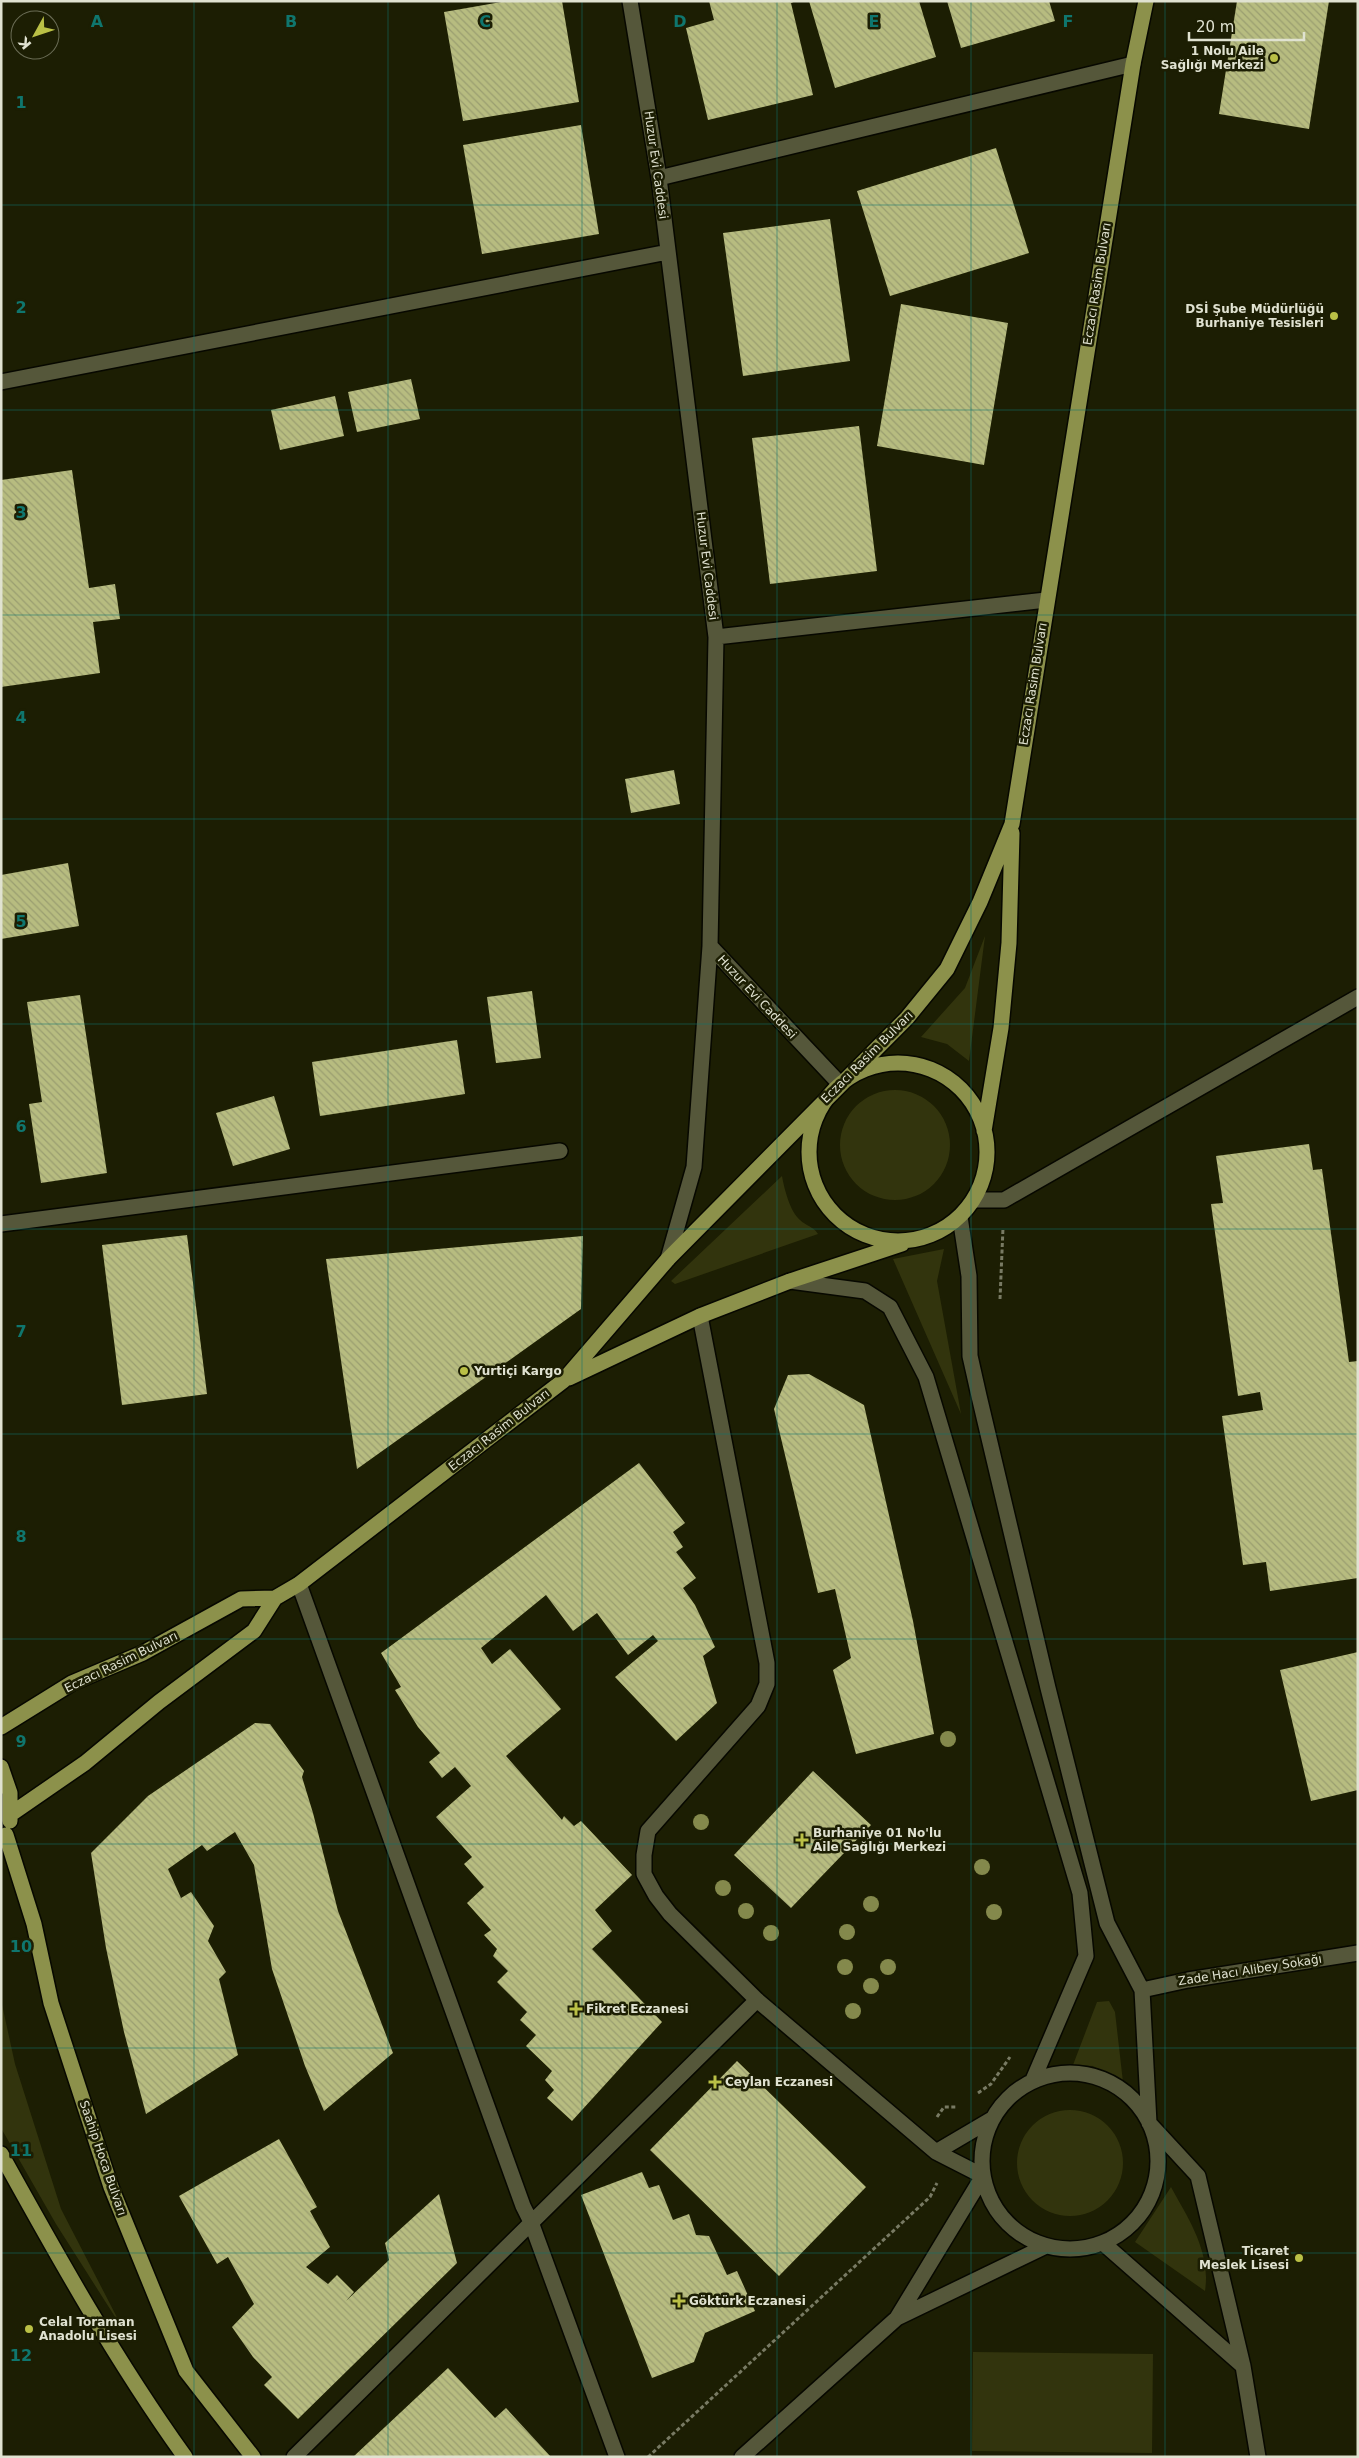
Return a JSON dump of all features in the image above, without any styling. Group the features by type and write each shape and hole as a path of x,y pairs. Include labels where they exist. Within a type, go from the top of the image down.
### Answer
{"main road":[{"name":"Eczacı Rasim Bulvarı","path":"1,1727 72,1683 143,1653 241,1599 275,1598 299,1584 563,1381 668,1259 907,1018 947,969 980,902 1012,824 1132,64 1146,1"},
{"path":"984,1133 1001,1028 1009,943 1012,824"},
{"path":"563,1381 700,1316 790,1281 915,1240 939,1232 960,1217 974,1200 985,1173 987,1147 981,1120 967,1095 946,1077 919,1065 891,1063 864,1069 840,1084 821,1107 811,1134 810,1163 818,1191 834,1214 858,1232 885,1241 915,1240"},
{"path":"11,1814 85,1763 159,1702 254,1631 275,1598"},
{"path":"1,1767 10,1793 11,1814 4,1840"},
{"name":"Saahip Hoca Bulvarı","path":"4,1840 34,1924 51,2002 111,2187 186,2371 253,2457"},
{"path":"1,2154 36,2218 145,2400 185,2457"}],"street":[{"name":"Huzur Evi Caddesi","path":"630,1 659,178 716,637 710,946 840,1084"},
{"path":"659,178 1132,64"},
{"path":"1,382 668,252"},
{"path":"716,637 1046,600"},
{"path":"668,1259 694,1167 710,946"},
{"path":"974,1200 1004,1200 1358,997"},
{"path":"1,1224 560,1152"},
{"path":"960,1217 969,1276 970,1356 979,1396 1107,1923 1142,1990 1149,2124 1157,2154 1158,2170 1152,2193 1140,2214 1124,2231 1104,2243 1084,2248 1066,2249 1046,2246 1024,2236 1004,2220 991,2200 983,2176 982,2147 992,2120 1009,2096 1034,2080 1060,2073 1087,2074 1113,2084 1134,2101 1149,2124 1198,2176 1243,2366 1258,2457"},
{"path":"790,1281 865,1290 890,1307 926,1377 1080,1893 1086,1956 1034,2080"},
{"path":"700,1316 767,1663 767,1684 758,1706 648,1831 644,1855 644,1874 656,1896 670,1914 757,2000 936,2152 983,2176"},
{"path":"299,1584 523,2206 531,2222 617,2457"},
{"name":"Zade Hacı Alibey Sokağı","path":"1142,1990 1188,1980 1358,1953"},
{"path":"294,2457 757,2000"},
{"path":"936,2152 992,2120"},
{"path":"897,2318 983,2176"},
{"path":"1104,2243 1243,2366"},
{"path":"742,2457 897,2318 1046,2246"}],"path":[{"path":"999,1308 1004,1200"},
{"path":"970,2098 990,2084 1015,2050"},
{"path":"936,2122 938,2114 944,2107 958,2106"},
{"path":"648,2457 930,2197 938,2185"}],"shaded area":[{"path":"985,936 969,1061 947,1044 921,1037 965,988"},
{"path":"895,1090 916,1094 934,1106 946,1124 950,1145 946,1166 934,1184 916,1196 895,1200 874,1196 856,1184 844,1166 840,1145 844,1124 856,1106 874,1094"},
{"path":"782,1176 790,1206 796,1216 818,1234 675,1284 671,1281"},
{"path":"944,1249 937,1281 961,1414 893,1259"},
{"path":"1,2000 15,2064 61,2209 124,2331 56,2224 1,2128"},
{"path":"1109,2001 1115,2012 1123,2082 1093,2066 1073,2065 1097,2002"},
{"path":"1070,2110 1090,2114 1107,2126 1119,2143 1123,2163 1119,2183 1107,2200 1090,2212 1070,2216 1050,2212 1033,2200 1021,2183 1017,2163 1021,2143 1033,2126 1050,2114"},
{"path":"1171,2187 1191,2224 1202,2250 1205,2263 1205,2291 1135,2242"},
{"path":"973,2352 1153,2354 1152,2453 972,2451"}],"building":[{"path":"507,1 562,1 579,102 463,121 444,12"},
{"path":"709,1 796,1 791,3 813,95 708,120 686,28 714,20"},
{"path":"809,1 919,1 936,57 835,88"},
{"path":"947,1 1049,1 1055,21 961,48"},
{"name":"1 Nolu Aile Sağlığı Merkezi","path":"1237,1 1329,1 1309,129 1219,114"},
{"path":"581,125 599,234 482,254 463,145"},
{"path":"996,148 1029,253 890,296 857,191"},
{"path":"830,219 850,361 743,376 723,233"},
{"path":"901,304 1008,323 984,465 877,446"},
{"path":"411,379 420,419 357,432 348,392"},
{"path":"335,396 344,436 280,450 271,410"},
{"path":"859,426 877,571 770,584 752,438"},
{"path":"72,470 89,588 115,584 120,619 93,622 100,673 1,687 1,480"},
{"path":"674,770 680,804 631,813 625,779"},
{"path":"68,863 79,926 1,939 1,875"},
{"path":"532,991 541,1058 496,1063 487,997"},
{"path":"80,995 107,1173 41,1183 29,1104 42,1102 27,1002"},
{"path":"457,1040 465,1094 320,1116 312,1062"},
{"path":"274,1096 290,1149 233,1166 216,1113"},
{"path":"1309,1144 1313,1170 1322,1169 1349,1362 1358,1361 1358,1578 1270,1591 1266,1562 1243,1565 1222,1416 1263,1410 1260,1392 1238,1396 1211,1204 1223,1203 1216,1156"},
{"path":"187,1235 207,1394 122,1405 102,1245"},
{"path":"583,1236 581,1309 357,1469 326,1259"},
{"path":"809,1374 864,1405 913,1621 934,1734 856,1754 833,1670 851,1658 835,1589 818,1593 774,1409 788,1375"},
{"path":"639,1463 685,1523 673,1532 683,1547 676,1552 696,1578 683,1588 695,1605 715,1647 703,1656 717,1703 676,1741 615,1677 658,1641 653,1635 628,1655 597,1613 573,1631 546,1595 481,1648 492,1664 510,1649 561,1709 506,1756 562,1820 564,1816 574,1826 581,1821 632,1875 595,1910 612,1931 592,1949 662,2022 572,2121 547,2098 554,2090 545,2080 552,2071 526,2046 536,2035 520,2020 527,2012 497,1982 508,1971 493,1956 497,1949 484,1935 491,1930 467,1903 484,1887 464,1864 472,1857 436,1817 471,1786 455,1767 442,1778 429,1762 440,1753 418,1727 395,1690 401,1687 381,1653"},
{"path":"1358,1652 1358,1790 1311,1801 1280,1670"},
{"path":"255,1723 270,1724 304,1771 302,1777 338,1911 393,2053 324,2111 305,2066 272,1969 254,1865 235,1832 207,1851 202,1845 168,1869 181,1898 191,1892 214,1926 208,1941 226,1972 219,1979 238,2055 146,2114 124,2032 106,1948 91,1853 148,1796"},
{"name":"Burhaniye 01 No'lu Aile Sağlığı Merkezi","path":"813,1771 871,1825 791,1908 734,1855"},
{"path":"737,2061 866,2187 779,2276 650,2150"},
{"path":"279,2139 317,2207 310,2211 330,2247 306,2267 328,2284 337,2275 354,2292 346,2301 389,2260 385,2243 439,2194 457,2263 298,2419 264,2385 272,2377 253,2357 232,2327 254,2304 228,2257 217,2264 179,2196"},
{"path":"642,2172 649,2188 659,2185 673,2220 689,2214 696,2235 709,2236 727,2275 737,2271 755,2311 705,2333 694,2362 652,2378 581,2195"},
{"path":"448,2368 495,2418 506,2408 551,2457 353,2457"}],"place":[{"name":"1 Nolu Aile Sağlığı Merkezi","path":"1274,58"},
{"name":"DSİ Şube Müdürlüğü Burhaniye Tesisleri","path":"1334,316"},
{"name":"Yurtiçi Kargo","path":"464,1371"},
{"name":"Burhaniye 01 No'lu Aile Sağlığı Merkezi","path":"802,1840"},
{"name":"Fikret Eczanesi","path":"576,2009"},
{"name":"Ceylan Eczanesi","path":"715,2082"},
{"name":"Ticaret Meslek Lisesi","path":"1299,2258"},
{"name":"Göktürk Eczanesi","path":"679,2301"},
{"name":"Celal Toraman Anadolu Lisesi","path":"29,2329"}]}
